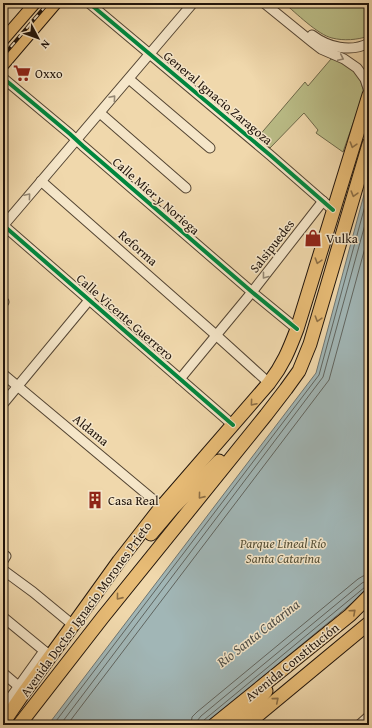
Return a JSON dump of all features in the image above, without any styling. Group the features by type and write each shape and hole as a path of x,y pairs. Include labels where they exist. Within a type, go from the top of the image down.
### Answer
{"highway":[{"name":"Avenida Doctor Ignacio Morones Prieto","path":"3,723 22,689 48,654 73,625 119,561 162,507 276,375 287,355 297,329 369,95"},
{"name":"Avenida Doctor Ignacio Morones Prieto","path":"19,725 103,617 286,390 299,371 310,344 369,144"},
{"path":"82,611 173,508 266,415"},
{"name":"Avenida Constitución","path":"214,725 350,615 369,596"},
{"name":"Avenida Constitución","path":"246,725 369,623"},
{"path":"234,725 257,702 287,666"}],"main road":[{"path":"3,40 35,3"},
{"path":"3,65 56,3"}],"street":[{"name":"General Ignacio Zaragoza","path":"89,3 333,210"},
{"path":"3,225 193,3"},
{"path":"264,3 316,46 344,59 357,68 365,79 369,95"},
{"path":"274,3 321,41 346,48 359,47 369,43"},
{"name":"Calle Mier y Noriega","path":"3,78 297,329"},
{"path":"129,79 210,148"},
{"path":"100,113 186,188"},
{"name":"Reforma","path":"41,181 269,383"},
{"name":"Salsipuedes","path":"180,379 217,336 323,201"},
{"name":"Calle Vicente Guerrero","path":"3,225 90,299 233,425"},
{"path":"3,404 90,299"},
{"name":"Aldama","path":"3,374 162,507"},
{"path":"3,570 33,592 73,625"},
{"path":"3,617 48,654"},
{"path":"3,673 22,689 3,708"},
{"path":"359,725 369,716"}],"green space":[{"path":"284,3 369,3 369,36 346,40 326,36 320,33"},
{"path":"331,59 337,59 351,68 360,79 364,92 343,152 316,133 318,130 304,113 270,148 258,137 305,82 308,86"}],"water":[{"name":"Río Santa Catarina","path":"369,176 369,589 204,725 48,725 316,373"}],"railway":[{"path":"3,56 48,3"}],"cycle path":[{"path":"89,3 333,210"},
{"path":"3,78 297,329"},
{"path":"3,225 233,425"}],"place":[{"name":"Oxxo","path":"22,73"},
{"name":"Vulka","path":"313,238"},
{"name":"Casa Real","path":"95,500"}],"park label":[{"name":"Parque Lineal Río Santa Catarina","path":"283,550"}]}
